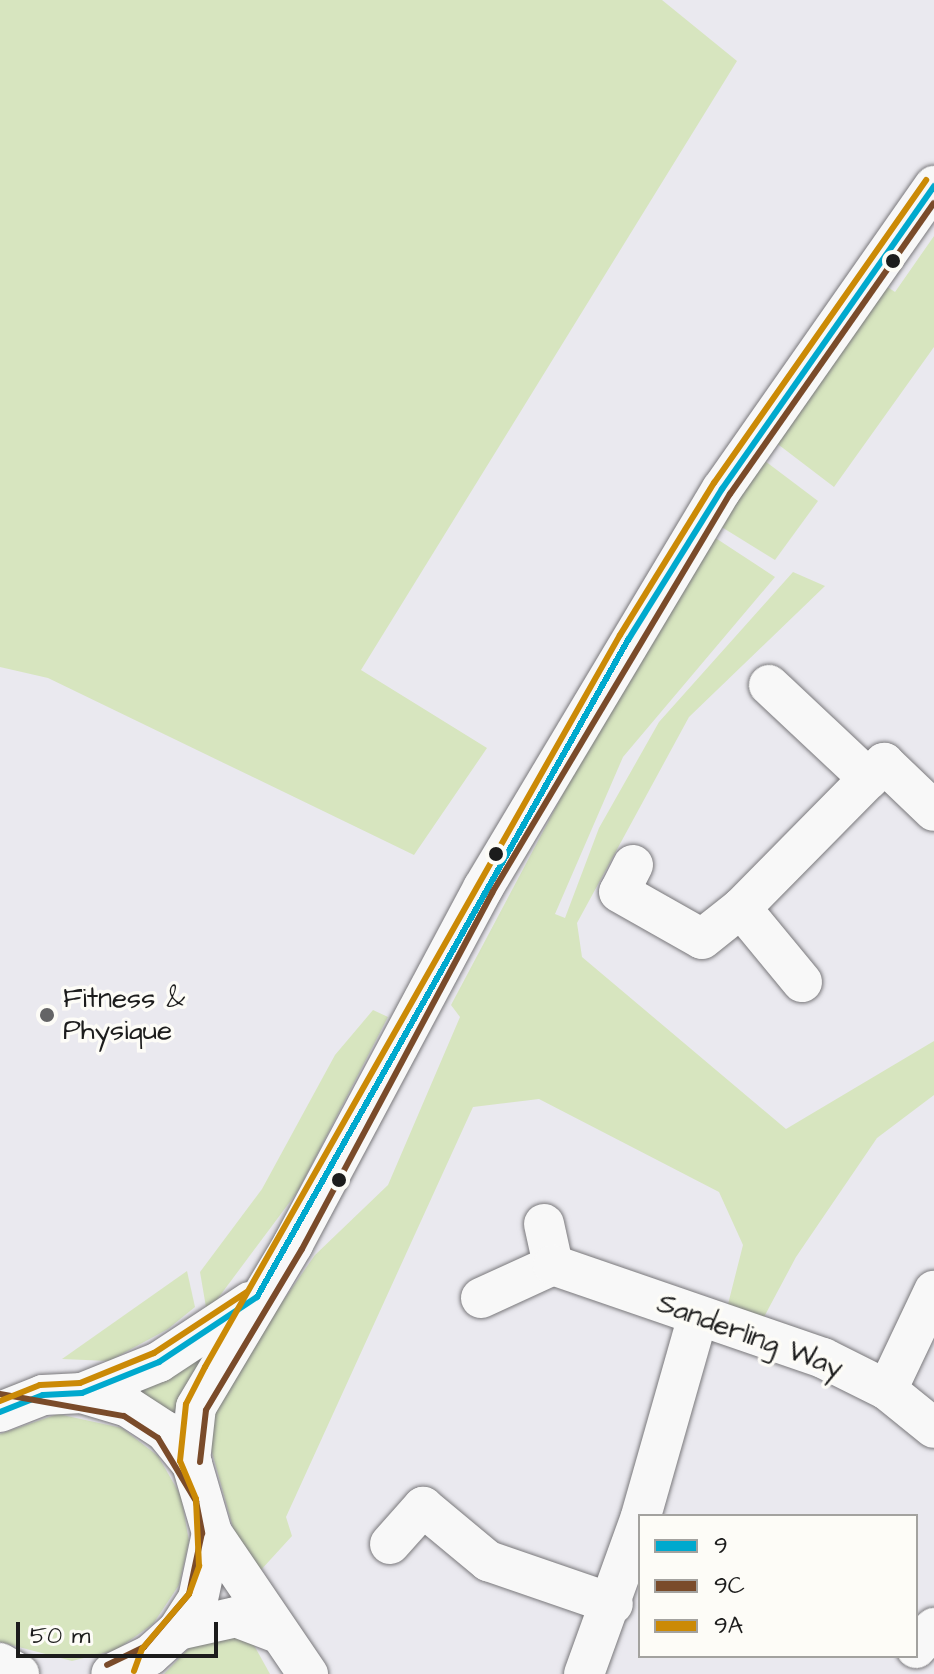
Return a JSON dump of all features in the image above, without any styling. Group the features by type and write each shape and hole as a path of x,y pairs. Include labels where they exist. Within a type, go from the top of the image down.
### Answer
{"street":[{"path":"190,1461 196,1407 628,640 722,489 928,205"},
{"path":"769,685 869,779"},
{"path":"633,865 619,892 702,939 741,908 884,763 934,811"},
{"path":"741,908 802,982"},
{"path":"481,1298 553,1265 544,1224"},
{"name":"Sanderling Way","path":"553,1265 823,1358 887,1390 934,1428"},
{"path":"887,1390 934,1291"},
{"path":"0,1384 43,1395 82,1393 159,1362 257,1297"},
{"path":"648,1514 698,1316"},
{"path":"82,1393 128,1407 165,1431 190,1461 212,1533 273,1631 308,1674"},
{"path":"0,1412 43,1395"},
{"path":"390,1544 423,1507 488,1561 613,1604"},
{"path":"157,1653 198,1599 212,1533"},
{"path":"584,1674 638,1540"},
{"path":"111,1674 236,1617 273,1631"},
{"path":"918,1646 934,1628"},
{"path":"893,1674 907,1658"}],"green space":[{"path":"0,0 662,0 737,61 361,670 487,748 414,855 48,678 0,667"},
{"path":"934,236 934,347 834,487 775,442 886,286 895,292"},
{"path":"765,461 818,501 775,560 720,526"},
{"path":"714,537 775,577 623,757 555,914 565,918 599,828 659,722 793,572 825,586 689,717 577,923 582,957 786,1129 934,1041 934,1095 877,1138 796,1257 755,1334 723,1324 743,1245 719,1192 539,1099 473,1107 286,1517 292,1536 260,1571 235,1535 210,1445 213,1401 315,1255 388,1185 460,1017 451,1005 590,743"},
{"path":"373,1010 388,1017 298,1191 207,1313 200,1272 262,1189 335,1055"},
{"path":"187,1271 195,1307 168,1329 109,1361 62,1359"},
{"path":"221,1329 182,1424 131,1389"},
{"path":"58,1414 122,1428 158,1456 181,1496 189,1541 179,1585 153,1624 116,1650 72,1661 0,1642 0,1434"},
{"path":"226,1633 251,1640 270,1674 164,1674 194,1643"}],"transit line":[{"name":"9A","path":"134,1671 142,1649 189,1594 199,1566 196,1499 180,1461 186,1404 205,1367 620,635 714,483 926,180"},
{"name":"9","path":"0,1412 43,1395 82,1393 159,1362 257,1297 628,640 722,489 934,186"},
{"name":"9C","path":"200,1462 206,1410 302,1249 492,893 730,494 934,203"},
{"name":"9A","path":"0,1401 40,1385 80,1383 154,1353 247,1292"},
{"name":"9C","path":"0,1394 124,1416 158,1438 196,1501 202,1533 189,1594 144,1647 107,1665"}],"place":[{"name":"Fitness & Physique","path":"47,1015"}]}
